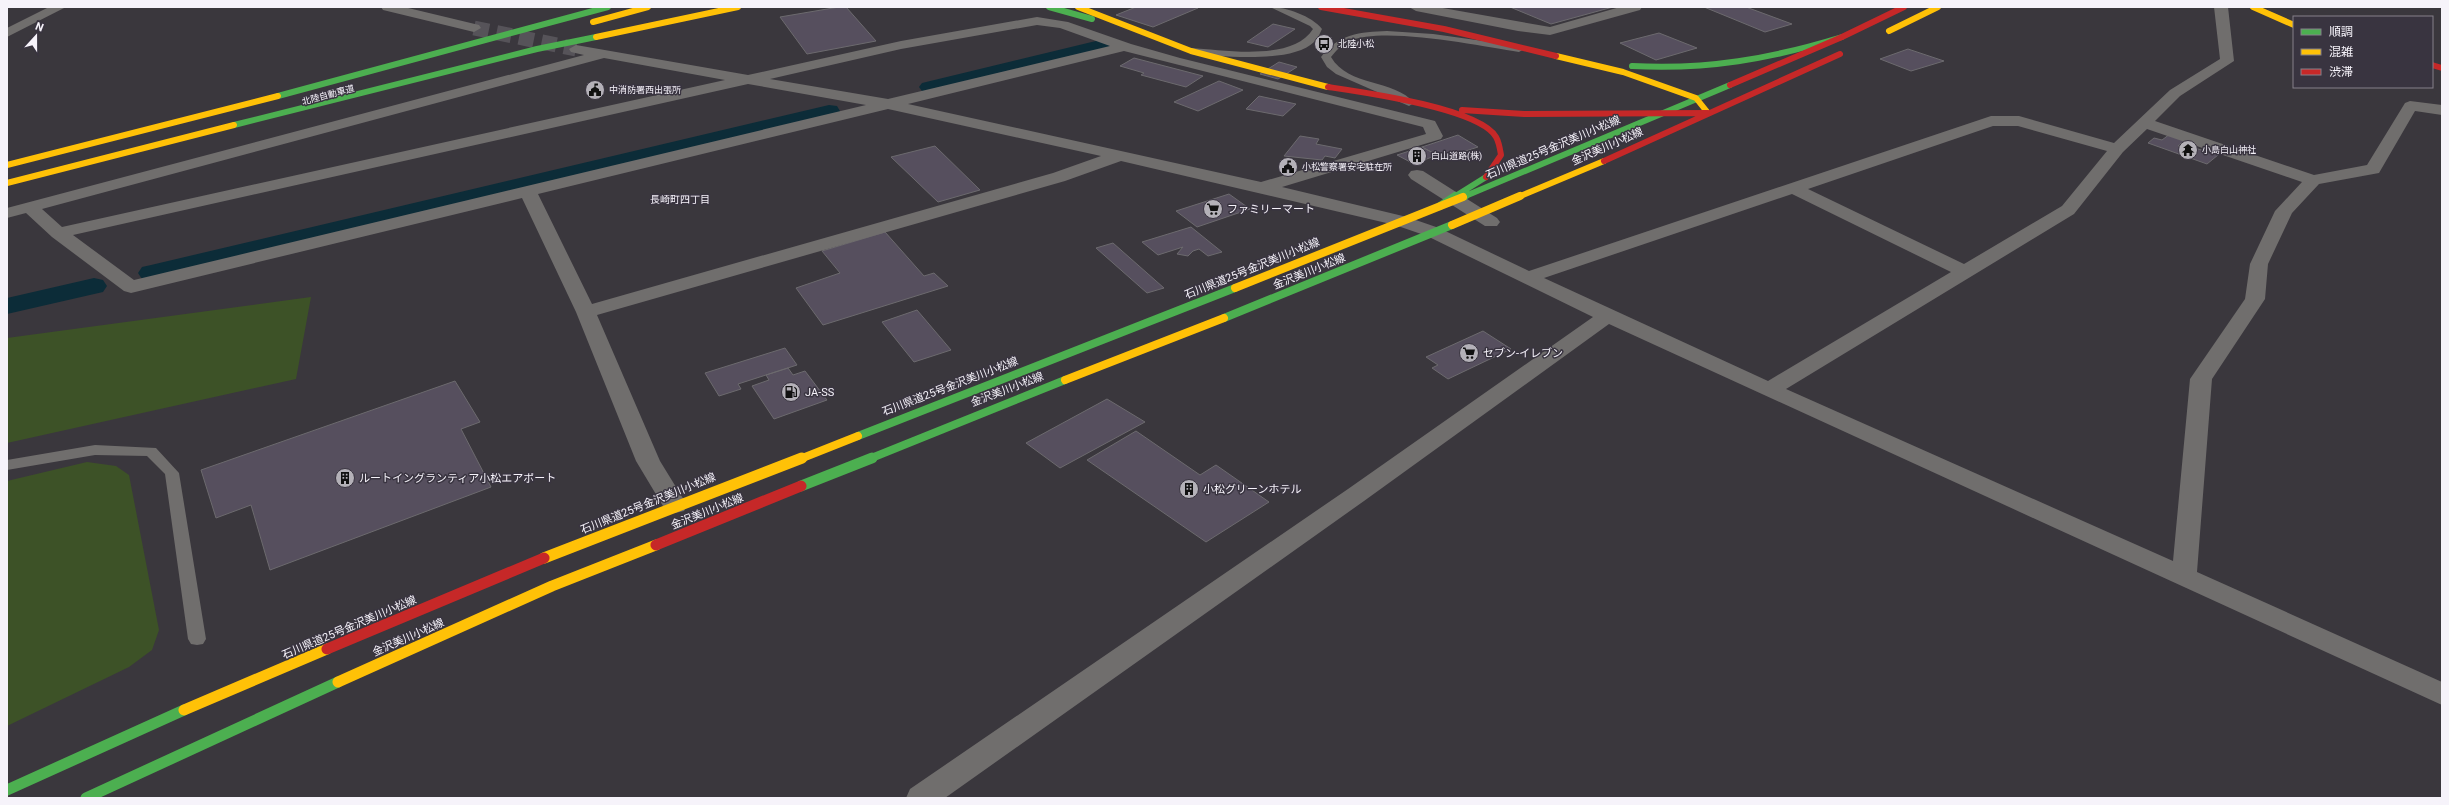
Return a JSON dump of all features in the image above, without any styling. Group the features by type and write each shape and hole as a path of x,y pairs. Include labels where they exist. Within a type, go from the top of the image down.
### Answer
{"main road":[{"path":"516,32 595,7"},
{"name":"北陸自動車道","path":"7,165 608,7"},
{"path":"580,26 648,7"},
{"path":"7,183 322,102 537,49 738,7"},
{"path":"1049,7 1148,36 1191,51 1335,88 1464,116 1480,123 1492,132 1499,141 1501,151 1500,161 1492,172 1440,206"},
{"path":"1078,7 1148,36"},
{"path":"1321,7 1444,29 1553,54 1652,81 1696,98 1708,113"},
{"name":"石川県道25号金沢美川小松線","path":"7,790 112,741 502,574 1401,222 1842,37 1904,7"},
{"path":"1882,34 1938,7"},
{"path":"2253,7 2293,25"},
{"path":"1553,54 1638,67 1712,68 1759,62 1842,37"},
{"name":"北陸自動車道","path":"7,179 505,47"},
{"name":"金沢美川小松線","path":"86,798 321,689 552,586 778,496 882,452 1337,273 1602,162 1848,50"},
{"path":"1409,103 1470,111 1528,114 1668,111 1708,113"}],"street":[{"path":"7,32 59,7"},
{"path":"388,7 474,28"},
{"path":"1416,7 1518,27 1550,31 1635,7"},
{"path":"1770,389 2068,210 2117,149 2175,93 2227,61 2221,7"},
{"path":"58,233 1034,16"},
{"path":"944,37 1037,21 1051,21 1126,47 1289,91 1429,124 1435,136 1262,187"},
{"path":"30,208 58,233 131,288 1126,47"},
{"path":"576,49 753,78 888,104 1262,187 1401,222 1433,232 1529,277 1607,316 2442,694"},
{"path":"7,214 604,54"},
{"path":"2144,123 2313,180 2373,169 2410,106 2442,110"},
{"path":"1529,277 1991,121 2019,121 2117,149"},
{"path":"586,312 1052,179 1121,155"},
{"path":"1417,175 1491,222"},
{"path":"2184,577 2201,379 2256,299 2259,264 2284,211 2313,180"},
{"path":"1793,188 1965,272"},
{"path":"528,191 551,242 586,312 648,461 675,505"},
{"path":"921,798 1349,500 1607,316"}],"lane":[{"path":"1191,51 1265,54 1286,52 1300,48 1316,36 1318,29 1313,24 1274,7"},
{"path":"1409,103 1390,91 1343,74 1329,65 1326,57 1337,44 1350,38 1384,34 1457,40 1553,54"},
{"path":"7,465 95,450 150,451 172,473 197,639"}],"green space":[{"path":"311,297 296,379 7,443 7,338"},
{"path":"87,462 116,466 129,475 159,630 152,650 129,667 7,726 7,481"}],"building":[{"path":"846,7 876,41 807,54 780,17"},
{"path":"1136,7 1198,8 1153,27 1116,15"},
{"path":"1510,7 1613,7 1551,24"},
{"path":"1704,7 1746,7 1792,24 1765,32"},
{"path":"1273,24 1295,29 1268,47 1247,42"},
{"path":"1659,33 1697,48 1656,60 1620,43"},
{"path":"1908,49 1944,61 1911,71 1880,59"},
{"path":"1134,58 1203,76 1186,87 1141,75 1144,73 1120,66"},
{"path":"1279,62 1297,67 1278,79 1260,74"},
{"path":"1219,81 1243,90 1198,111 1174,102"},
{"path":"1259,96 1296,104 1283,116 1246,109"},
{"name":"小島白山神社","path":"2170,134 2187,139 2178,146 2185,148 2188,146 2218,155 2207,164 2148,143 2154,138 2162,140"},
{"path":"1458,135 1478,147 1438,160 1432,157 1437,155 1422,147"},
{"path":"1300,136 1319,139 1316,144 1342,149 1335,158 1325,156 1322,160 1284,156"},
{"path":"935,146 980,190 938,202 891,157"},
{"name":"白山道路(株)","path":"1422,147 1437,155 1414,164 1397,155"},
{"path":"1229,194 1250,209 1197,227 1176,211"},
{"path":"1191,227 1222,252 1208,256 1199,249 1193,251 1188,256 1177,254 1183,247 1158,255 1142,242"},
{"path":"885,232 924,276 934,273 948,286 823,325 796,288 840,273 822,251"},
{"path":"1113,243 1164,288 1147,293 1096,248"},
{"path":"917,310 951,350 914,362 882,322"},
{"name":"セブン-イレブン","path":"1483,331 1511,349 1448,379 1432,368 1438,365 1426,357"},
{"path":"785,348 797,365 738,384 741,389 719,396 705,373"},
{"path":"788,368 793,375 805,371 827,400 774,419 752,386 769,380 766,375"},
{"name":"ルートイングランティア小松エアポート","path":"455,381 480,422 461,429 491,487 270,570 251,505 216,518 201,470"},
{"path":"1107,399 1145,422 1060,468 1026,443"},
{"name":"小松グリーンホテル","path":"1136,431 1200,475 1216,465 1269,502 1206,542 1087,460"}],"waterway":[{"path":"929,87 1100,46"},
{"path":"151,273 829,111"},
{"path":"7,306 94,286"}],"tunnel":[{"path":"474,28 576,49"}],"traffic: fast":[{"path":"278,96 608,7"},
{"path":"1049,7 1092,19"},
{"path":"234,125 537,49 596,37"},
{"path":"1632,66 1687,67 1738,63 1789,52 1842,37"},
{"path":"1463,197 1730,85"},
{"path":"1440,206 1486,177"},
{"path":"1224,318 1452,225"},
{"path":"858,436 1235,288"},
{"path":"801,486 1065,380"},
{"path":"86,798 338,682"},
{"path":"7,790 184,710"}],"traffic: slow":[{"path":"593,22 648,7"},
{"path":"596,37 738,7"},
{"path":"1078,7 1191,51 1328,87"},
{"path":"1889,31 1938,7"},
{"path":"2253,7 2293,25"},
{"path":"1556,56 1623,72 1696,98 1708,113"},
{"path":"7,165 278,96"},
{"path":"7,183 234,125"},
{"path":"1452,225 1604,161"},
{"path":"1235,288 1463,197"},
{"path":"1065,380 1224,318"},
{"path":"544,558 858,436"},
{"path":"338,682 552,586 656,545"},
{"path":"184,710 327,649"}],"traffic: jam":[{"path":"1321,7 1444,29 1556,56"},
{"path":"1730,85 1842,37 1904,7"},
{"path":"1604,161 1840,54"},
{"path":"2433,65 2442,68"},
{"path":"1328,87 1410,101 1445,110 1475,122 1496,136 1501,155 1486,177"},
{"path":"1462,110 1524,114 1708,113"},
{"path":"656,545 801,486"},
{"path":"327,649 544,558"}],"place":[{"name":"北陸小松","path":"1324,44"},
{"name":"中消防署西出張所","path":"595,90"},
{"name":"小島白山神社","path":"2188,150"},
{"name":"白山道路(株)","path":"1417,156"},
{"name":"小松警察署安宅駐在所","path":"1288,167"},
{"name":"ファミリーマート","path":"1213,209"},
{"name":"セブン-イレブン","path":"1469,353"},
{"name":"JA-SS","path":"791,392"},
{"name":"ルートイングランティア小松エアポート","path":"345,478"},
{"name":"小松グリーンホテル","path":"1189,489"}],"district":[{"name":"長崎町四丁目","path":"680,199"}]}
